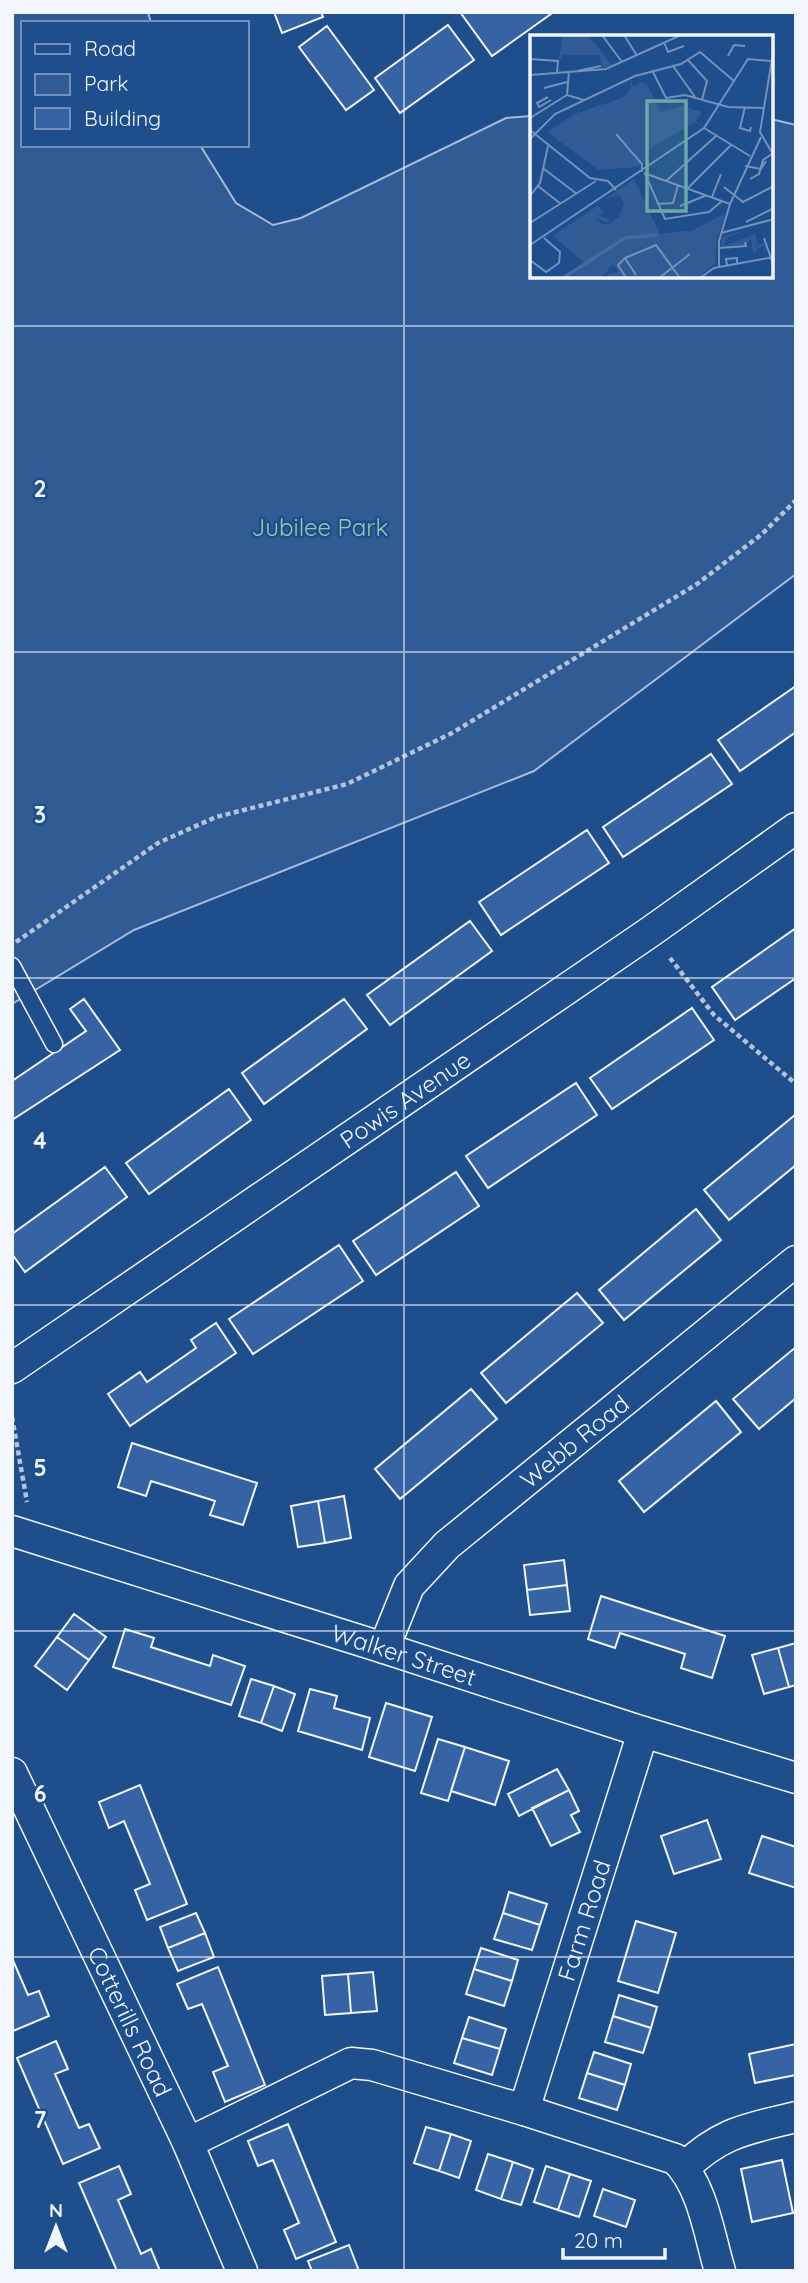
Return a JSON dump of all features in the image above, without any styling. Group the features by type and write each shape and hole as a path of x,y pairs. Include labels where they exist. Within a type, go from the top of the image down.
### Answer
{"street":[{"name":"Powis Avenue","path":"17,1360 650,932 796,828"},
{"name":"Webb Road","path":"384,1647 409,1586 447,1545 796,1261"},
{"name":"Walker Street","path":"18,1522 384,1647 643,1732 796,1778"},
{"name":"Farm Road","path":"524,2110 643,1732"},
{"name":"Cotterills Road","path":"12,1773 188,2143 242,2271"},
{"path":"188,2143 351,2063 372,2065 675,2159 695,2186 720,2271"},
{"path":"684,2168 702,2151 733,2133 796,2117"}],"lane":[{"path":"12,966 54,1044"}],"path":[{"path":"12,944 158,843 216,817 347,783 452,733 697,584 762,534 796,500"},
{"path":"650,932 714,1015 796,1084"},
{"path":"12,1417 28,1501 18,1522"}],"green space":[{"name":"Jubilee Park","path":"12,12 148,12 150,21 21,21 21,147 201,147 236,203 273,225 301,218 506,118 530,116 530,278 773,278 773,119 796,125 796,574 534,771 134,930 12,1004"}],"building":[{"path":"274,12 321,12 323,17 282,33"},
{"path":"460,12 550,12 551,14 492,56"},
{"path":"448,25 474,60 400,113 375,78"},
{"path":"327,26 374,90 346,110 299,47"},
{"path":"796,686 796,732 740,771 718,740"},
{"path":"711,754 732,784 623,857 603,827"},
{"path":"587,830 609,863 501,935 479,902"},
{"path":"470,921 492,951 390,1025 367,995"},
{"path":"796,928 796,978 735,1020 712,987"},
{"path":"84,999 120,1050 12,1120 12,1081 86,1031 70,1009"},
{"path":"344,999 367,1029 264,1104 242,1073"},
{"path":"692,1008 714,1040 612,1109 590,1078"},
{"path":"576,1083 597,1115 488,1188 466,1156"},
{"path":"229,1089 251,1120 149,1194 126,1163"},
{"path":"796,1114 796,1165 729,1220 704,1190"},
{"path":"105,1167 127,1197 25,1272 12,1254 12,1234"},
{"path":"456,1172 479,1206 376,1275 353,1241"},
{"path":"696,1209 721,1240 624,1320 599,1290"},
{"path":"339,1245 363,1281 253,1354 229,1319"},
{"path":"577,1293 603,1323 506,1403 481,1373"},
{"path":"216,1323 236,1353 130,1426 108,1394 140,1372 147,1382 196,1348 191,1340"},
{"path":"796,1347 796,1398 759,1429 733,1399"},
{"path":"471,1389 497,1419 400,1499 375,1469"},
{"path":"716,1401 741,1432 644,1512 619,1481"},
{"path":"132,1443 257,1483 243,1525 210,1515 215,1501 151,1481 146,1496 118,1487"},
{"path":"344,1496 351,1538 325,1543 318,1501"},
{"path":"318,1501 325,1543 298,1547 291,1506"},
{"path":"564,1560 567,1585 527,1590 524,1565"},
{"path":"567,1585 570,1611 530,1615 527,1590"},
{"path":"601,1596 725,1636 712,1678 681,1668 685,1654 620,1633 615,1648 588,1639"},
{"path":"74,1614 106,1637 89,1660 57,1637"},
{"path":"125,1629 154,1638 151,1647 210,1666 213,1655 245,1666 231,1705 113,1667"},
{"path":"57,1637 89,1660 67,1690 35,1666"},
{"path":"796,1643 796,1685 789,1687 778,1648"},
{"path":"778,1648 789,1687 764,1694 752,1655"},
{"path":"251,1679 274,1686 261,1723 239,1716"},
{"path":"274,1686 295,1694 282,1731 261,1723"},
{"path":"310,1689 337,1696 334,1708 370,1718 362,1750 298,1731"},
{"path":"386,1703 432,1717 415,1771 369,1757"},
{"path":"438,1739 465,1747 448,1801 421,1793"},
{"path":"465,1747 509,1761 495,1805 451,1791"},
{"path":"557,1769 569,1790 519,1816 508,1794"},
{"path":"140,1785 187,1904 147,1920 135,1890 150,1884 124,1821 109,1828 99,1802"},
{"path":"569,1790 579,1811 571,1815 580,1832 551,1846 532,1808"},
{"path":"707,1820 721,1859 674,1874 661,1836"},
{"path":"762,1836 796,1847 796,1888 749,1873"},
{"path":"509,1892 547,1904 540,1925 503,1913"},
{"path":"196,1913 205,1933 168,1948 160,1927"},
{"path":"503,1913 540,1925 532,1950 494,1939"},
{"path":"636,1921 676,1933 658,1993 618,1981"},
{"path":"205,1933 214,1957 178,1971 168,1948"},
{"path":"481,1948 518,1960 512,1981 474,1969"},
{"path":"12,1958 28,1995 39,1991 49,2016 13,2031"},
{"path":"218,1967 265,2085 225,2102 213,2072 228,2066 202,2004 188,2009 177,1984"},
{"path":"474,1969 512,1981 504,2006 466,1994"},
{"path":"373,1972 377,2011 351,2013 348,1974"},
{"path":"348,1974 351,2013 325,2015 322,1976"},
{"path":"619,1995 657,2007 651,2028 613,2016"},
{"path":"613,2016 651,2028 643,2053 605,2042"},
{"path":"469,2017 506,2029 500,2049 462,2038"},
{"path":"462,2038 500,2049 492,2075 454,2063"},
{"path":"56,2041 68,2069 55,2074 79,2128 89,2124 100,2148 63,2164 17,2058"},
{"path":"796,2044 796,2075 755,2083 749,2054"},
{"path":"594,2052 631,2064 625,2085 587,2073"},
{"path":"587,2073 625,2085 617,2110 579,2098"},
{"path":"288,2124 336,2242 296,2259 284,2230 299,2223 273,2160 258,2166 248,2141"},
{"path":"426,2127 451,2134 439,2171 414,2163"},
{"path":"451,2134 471,2141 459,2178 439,2171"},
{"path":"488,2154 513,2162 501,2199 476,2190"},
{"path":"782,2160 793,2213 752,2222 741,2169"},
{"path":"513,2162 533,2169 521,2205 501,2199"},
{"path":"119,2166 131,2194 118,2200 141,2254 151,2249 160,2271 117,2271 79,2183"},
{"path":"546,2166 570,2174 558,2210 534,2202"},
{"path":"570,2174 591,2181 579,2217 558,2210"},
{"path":"603,2189 635,2200 626,2227 594,2216"},
{"path":"349,2245 359,2271 312,2271 308,2261"}]}
